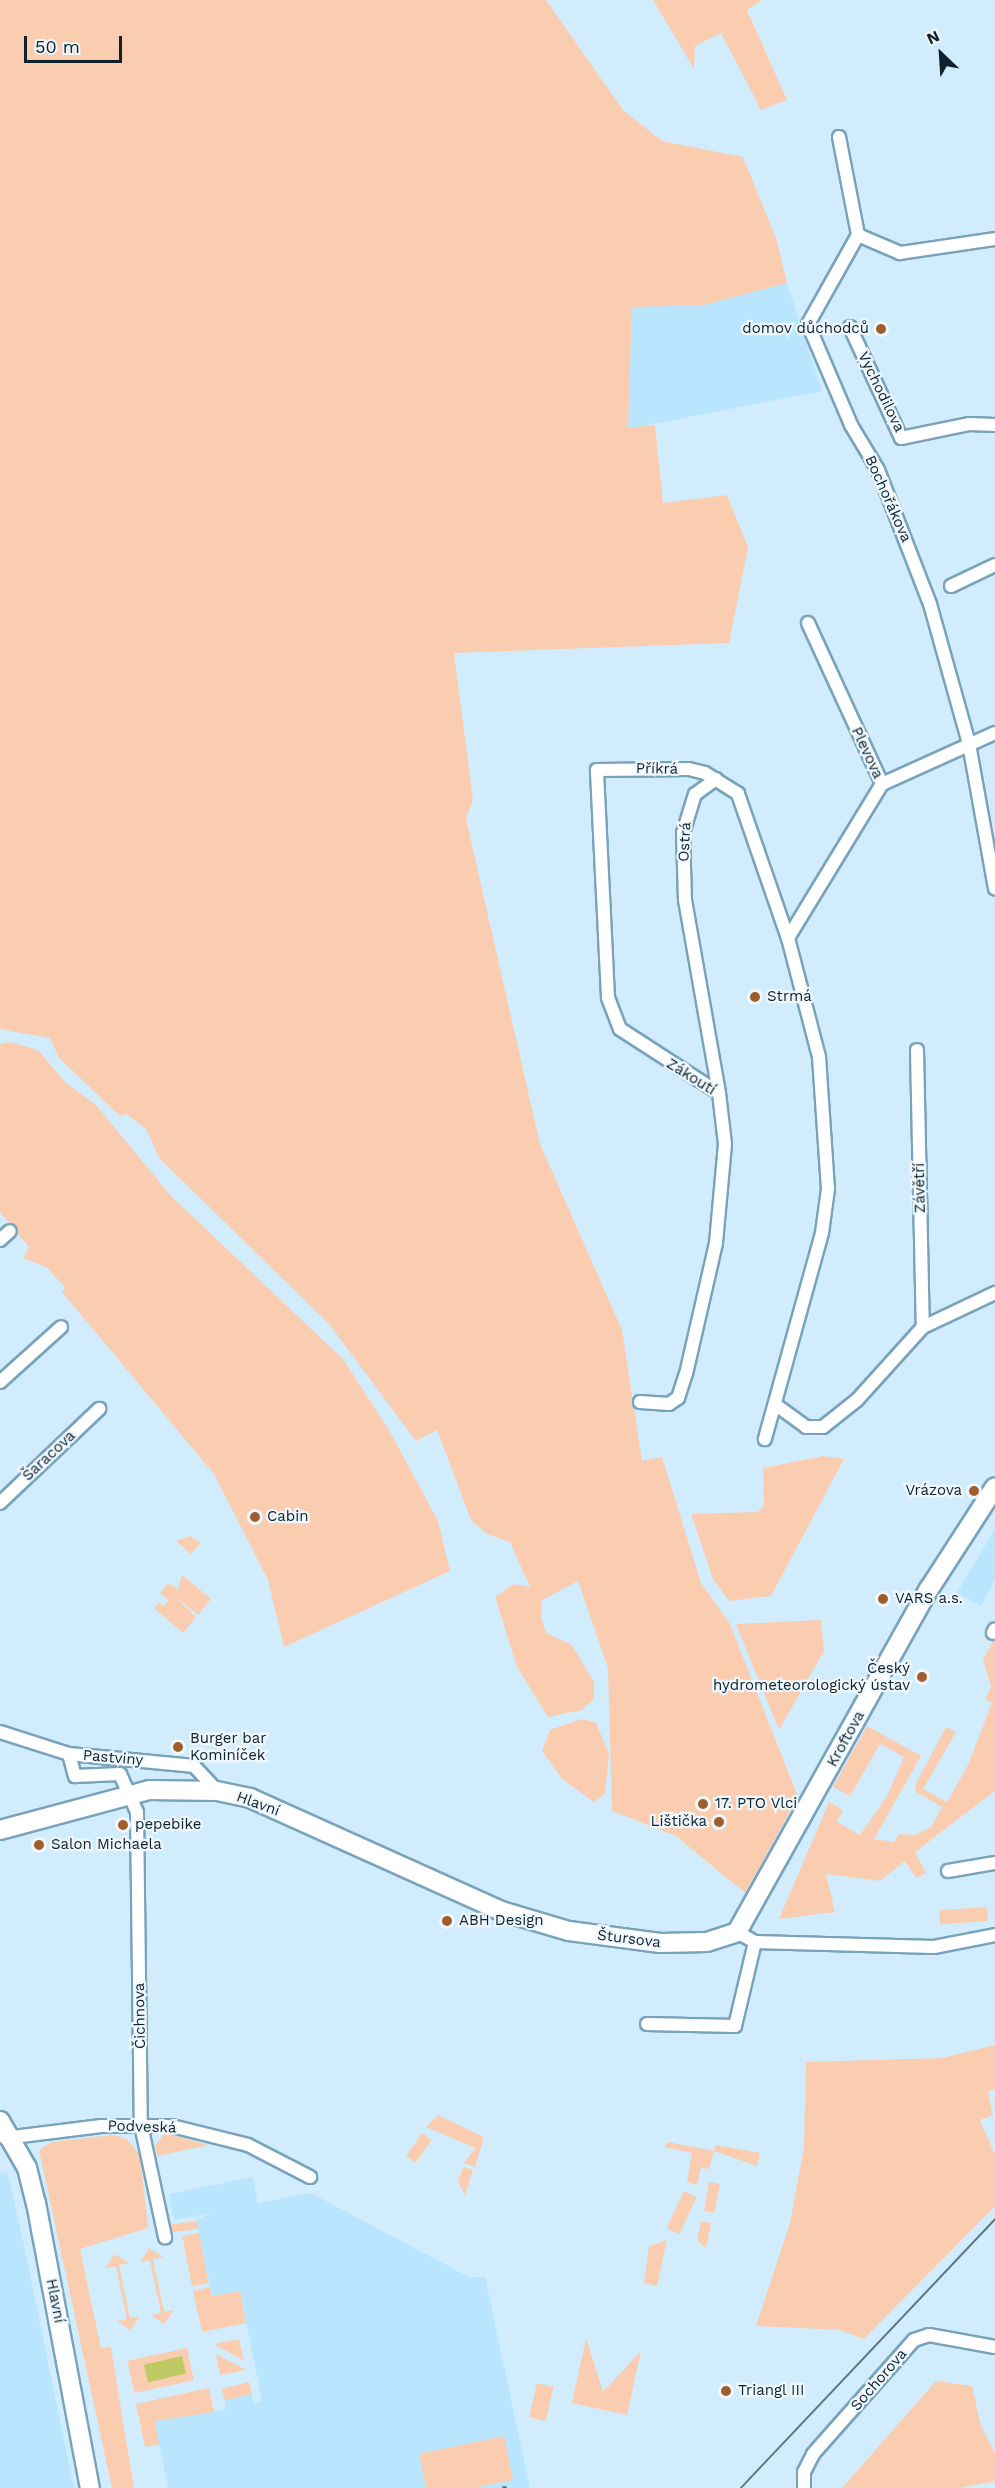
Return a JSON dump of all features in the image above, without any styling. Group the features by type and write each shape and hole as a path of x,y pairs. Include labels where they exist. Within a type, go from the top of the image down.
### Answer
{"street":[{"path":"839,137 858,235 900,253 995,239"},
{"name":"Bochořákova","path":"858,235 808,324 917,567 969,744"},
{"name":"Vychodilova","path":"850,327 901,438 969,424 995,425"},
{"path":"951,586 995,565"},
{"name":"Plevova","path":"788,938 882,784 808,623"},
{"path":"882,784 995,733"},
{"path":"969,744 995,889"},
{"name":"Příkrá","path":"597,770 689,769 716,779"},
{"name":"Zákoutí","path":"597,770 608,997 621,1029 719,1093 724,1191 686,1374 678,1398 669,1404 640,1402"},
{"path":"716,779 738,794 788,938 819,1056 828,1189 810,1290 765,1439"},
{"name":"Ostrá","path":"716,779 695,794 683,833 685,900 719,1093"},
{"name":"Závětří","path":"917,1050 923,1327"},
{"path":"0,1240 10,1231"},
{"path":"776,1405 806,1428 823,1427 857,1400 923,1327 951,1310 995,1293"},
{"path":"0,1382 62,1327"},
{"name":"Šaracova","path":"0,1503 99,1409"},
{"name":"Kroftova","path":"737,1932 929,1589 995,1487"},
{"name":"Pastviny","path":"0,1732 69,1754 194,1766 217,1791"},
{"path":"69,1754 75,1776 114,1771 133,1793"},
{"name":"Hlavní","path":"0,1830 133,1793 165,1788 217,1791 261,1803 501,1911"},
{"name":"Čichnova","path":"133,1793 141,2125 165,2237"},
{"path":"948,1871 995,1863"},
{"name":"Štursova","path":"501,1911 569,1930 660,1943 707,1942 737,1932"},
{"path":"737,1932 755,1942 934,1947 995,1935"},
{"path":"647,2024 735,2026 755,1942"},
{"name":"Hlavní","path":"0,2121 5,2138 27,2169 36,2203 90,2488"},
{"name":"Podveská","path":"5,2138 141,2125 172,2126 248,2145 310,2177"},
{"name":"Sochorova","path":"804,2488 804,2472 813,2454 914,2340 929,2336 995,2347"}],"shaded area":[{"path":"0,0 546,0 623,110 662,141 743,157 777,241 787,283 704,305 632,307 628,428 655,425 663,503 727,495 748,547 729,643 454,653 473,800 466,819 540,1144 622,1330 642,1461 662,1457 701,1583 730,1624 798,1797 745,1893 676,1836 612,1811 608,1668 578,1581 542,1600 541,1617 546,1633 572,1645 594,1682 594,1699 582,1710 548,1717 517,1667 495,1597 513,1584 530,1587 510,1542 487,1534 471,1520 437,1430 416,1441 329,1324 159,1158 146,1129 126,1114 120,1116 59,1058 50,1038 0,1029"},
{"path":"653,0 762,0 747,10 787,100 761,110 721,33 695,46 694,69"},
{"path":"787,283 822,391 628,429 632,307 704,305"},
{"path":"11,1042 38,1050 66,1083 96,1105 171,1196 343,1359 389,1430 438,1521 450,1571 284,1647 268,1580 214,1474 62,1292 65,1287 46,1267 23,1258 29,1247 0,1212 0,1044"},
{"path":"823,1456 844,1459 771,1596 729,1601 713,1579 691,1514 758,1512 764,1505 763,1468"},
{"path":"995,1529 995,1579 981,1606 957,1593"},
{"path":"190,1536 201,1543 191,1554 176,1541"},
{"path":"182,1575 211,1599 198,1615 173,1595 196,1617 183,1633 154,1608 159,1603 164,1606 168,1600 160,1593 169,1583 178,1590"},
{"path":"821,1620 824,1651 779,1730 736,1624"},
{"path":"995,1637 995,1791 915,1852 926,1873 916,1878 905,1861 880,1881 826,1874 835,1912 779,1919 829,1802 843,1810 837,1822 860,1835 887,1796 904,1757 880,1744 850,1796 833,1787 867,1726 921,1756 874,1839 894,1842 899,1834 915,1835 931,1827 942,1807 916,1792 915,1785 946,1727 956,1732 923,1789 947,1802 968,1765 992,1703 985,1699 991,1687 983,1660"},
{"path":"581,1719 596,1723 609,1754 605,1794 594,1802 562,1779 542,1751 550,1730"},
{"path":"987,1907 988,1921 940,1924 939,1910"},
{"path":"995,2045 995,2089 988,2092 993,2115 980,2120 995,2155 995,2206 864,2339 840,2330 756,2326 790,2223 804,2147 806,2062 942,2058"},
{"path":"438,2115 484,2137 475,2167 464,2163 475,2148 426,2127"},
{"path":"422,2133 432,2140 416,2163 406,2156"},
{"path":"164,2134 209,2145 157,2156 155,2146"},
{"path":"112,2135 127,2139 140,2155 148,2228 80,2249 101,2348 111,2347 134,2488 112,2488 39,2150 51,2142"},
{"path":"668,2142 714,2151 709,2169 701,2168 697,2185 687,2182 692,2153 664,2147"},
{"path":"716,2145 760,2153 757,2166 714,2151"},
{"path":"463,2167 473,2170 465,2195 458,2182"},
{"path":"7,2172 74,2488 0,2488 0,2173"},
{"path":"253,2177 258,2203 311,2193 469,2277 485,2277 530,2488 168,2488 154,2421 226,2409 225,2400 252,2394 254,2403 262,2401 240,2291 212,2296 196,2220 212,2213 174,2220 169,2194"},
{"path":"709,2182 720,2184 715,2212 704,2211"},
{"path":"684,2191 697,2197 679,2234 667,2228"},
{"path":"197,2221 198,2229 170,2232 169,2224"},
{"path":"701,2221 711,2223 706,2248 697,2240"},
{"path":"199,2233 209,2283 192,2286 182,2236"},
{"path":"667,2240 657,2286 644,2283 649,2246"},
{"path":"149,2248 163,2257 153,2259 164,2312 174,2310 164,2324 151,2315 161,2313 150,2260 140,2262"},
{"path":"114,2254 129,2263 119,2265 130,2318 140,2317 130,2330 117,2321 127,2319 116,2266 106,2268"},
{"path":"210,2287 212,2296 240,2291 246,2323 202,2332 193,2291"},
{"path":"586,2338 603,2392 641,2351 627,2415 572,2403"},
{"path":"239,2339 244,2361 214,2344"},
{"path":"187,2348 194,2380 134,2393 127,2361"},
{"path":"216,2354 246,2370 220,2375"},
{"path":"182,2356 186,2374 148,2382 144,2365"},
{"path":"936,2381 972,2386 981,2426 995,2453 995,2481 960,2488 842,2488"},
{"path":"249,2382 252,2394 225,2400 222,2389"},
{"path":"537,2383 554,2387 546,2421 529,2417"},
{"path":"209,2388 214,2412 155,2421 159,2444 145,2447 136,2404"},
{"path":"504,2436 513,2480 473,2488 426,2488 419,2454"}],"tram line":[{"path":"741,2488 995,2219"}],"place":[{"name":"domov důchodců","path":"881,329"},
{"name":"Strmá","path":"755,997"},
{"name":"Vrázova","path":"974,1491"},
{"name":"Cabin","path":"255,1517"},
{"name":"VARS a.s.","path":"883,1599"},
{"name":"Český hydrometeorologický ústav","path":"922,1677"},
{"name":"Burger bar Kominíček","path":"178,1747"},
{"name":"17. PTO Vlci","path":"703,1804"},
{"name":"Lištička","path":"719,1822"},
{"name":"pepebike","path":"123,1825"},
{"name":"Salon Michaela","path":"39,1845"},
{"name":"ABH Design","path":"447,1921"},
{"name":"Triangl III","path":"726,2391"}]}
